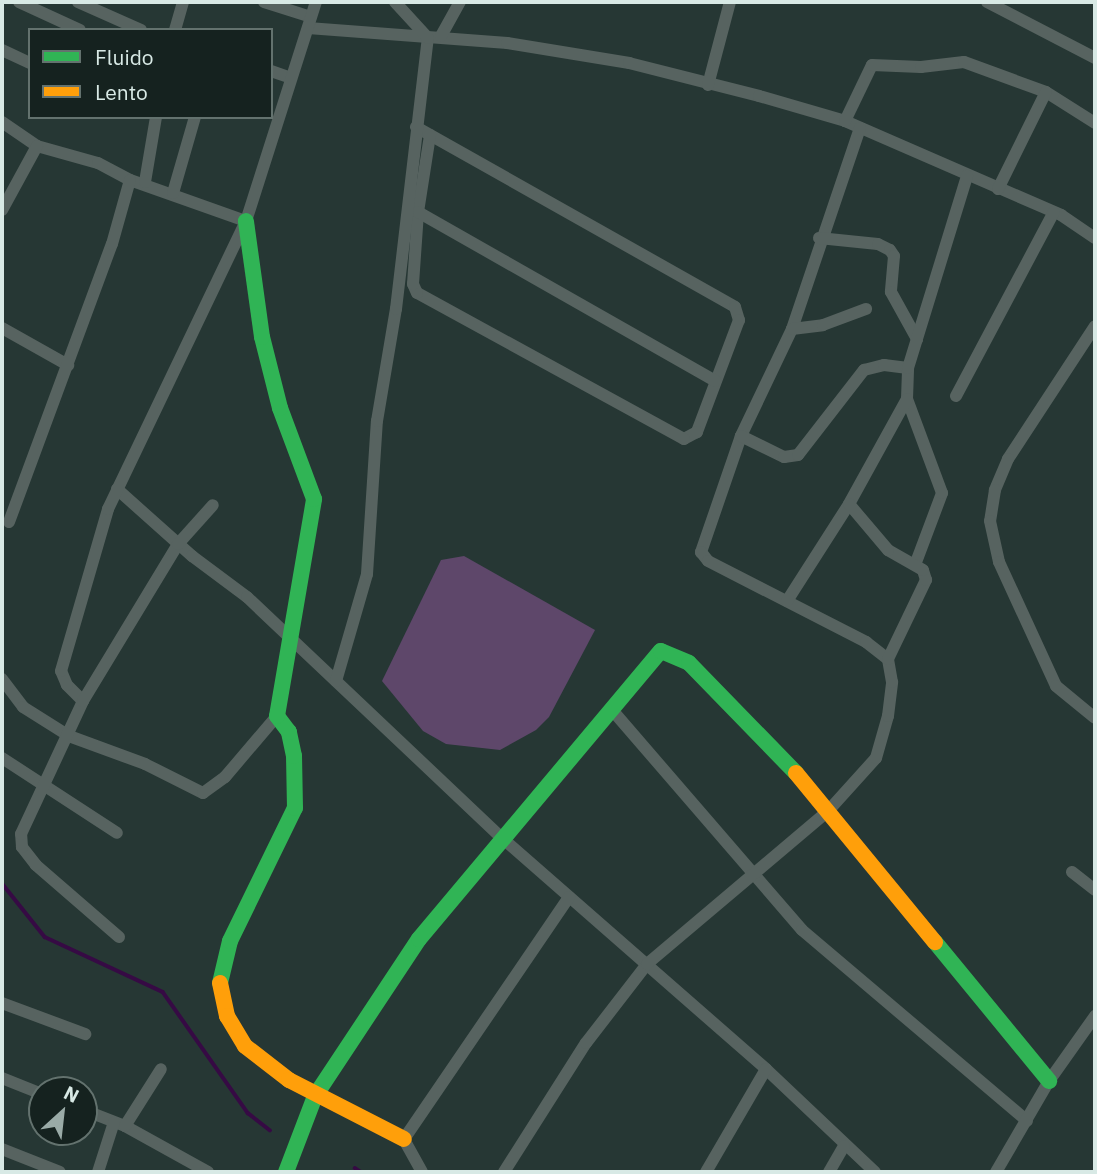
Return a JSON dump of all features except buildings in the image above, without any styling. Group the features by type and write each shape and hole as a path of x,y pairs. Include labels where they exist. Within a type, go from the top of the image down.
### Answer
{"street":[{"path":"19,2 76,28"},
{"path":"78,2 136,28"},
{"path":"176,28 183,2"},
{"path":"264,2 309,22 629,63 845,121 1054,212 1095,238"},
{"path":"83,701 67,685 61,671 117,489 246,220 316,2"},
{"path":"395,2 435,37"},
{"path":"336,681 367,574 377,421 396,309 415,127 435,37 460,2"},
{"path":"708,85 730,2"},
{"path":"988,2 1095,58"},
{"path":"2,50 28,62"},
{"path":"845,121 868,68 877,64 974,64 1046,92 1095,123"},
{"path":"273,72 291,78"},
{"path":"998,189 1046,92"},
{"path":"145,182 152,119"},
{"path":"173,193 194,119"},
{"path":"2,122 37,146 98,163 130,180 145,182 246,220"},
{"path":"415,127 430,135 735,307 739,320 697,432 684,439 417,293 413,284 418,212 430,135"},
{"path":"860,128 819,238 792,329 741,436 701,552 708,561 866,642 888,659"},
{"path":"2,211 37,146"},
{"path":"915,565 942,493 907,399 908,368 967,176"},
{"path":"9,522 68,365 130,180"},
{"path":"418,212 715,381"},
{"path":"956,396 1054,212"},
{"path":"2,679 23,707 69,736 145,764 203,793 225,777 278,716 287,637 313,499 280,408 262,337 246,220"},
{"path":"819,238 878,244 890,250 894,256 891,292 917,339"},
{"path":"792,329 823,325 866,309"},
{"path":"2,328 68,365"},
{"path":"1094,329 1008,459 995,490 990,521 999,562 1056,686 1095,718"},
{"path":"741,436 783,457 798,456 864,370 884,365 908,368"},
{"path":"787,601 849,504 907,399"},
{"path":"117,489 178,544 247,597 500,837 766,1069 844,1146 875,1172"},
{"path":"504,1172 586,1044 647,964 829,810 876,758 888,716 892,682 888,659 926,580 923,570 888,550 849,504"},
{"path":"119,937 36,865 22,847 21,834 45,788 83,701 178,544 214,505"},
{"path":"286,1172 315,1096 419,939 500,837 613,711 649,660 661,651 676,654 779,752 1049,1081"},
{"path":"613,711 803,930 1027,1121"},
{"path":"278,716 289,732 295,757 299,785 295,808 230,941 218,989 227,1016 245,1046 315,1096 404,1139 422,1172"},
{"path":"2,758 117,833"},
{"path":"1072,872 1095,890"},
{"path":"404,1139 569,897"},
{"path":"2,1003 85,1034"},
{"path":"996,1172 1049,1081 1095,1016"},
{"path":"99,1172 119,1124 161,1069"},
{"path":"706,1172 766,1069"},
{"path":"2,1078 28,1088"},
{"path":"98,1116 119,1124 208,1172"},
{"path":"829,1172 844,1146"},
{"path":"2,1149 56,1172"}],"shaded area":[{"path":"464,556 595,630 549,717 536,730 500,750 446,744 423,731 382,681 441,560"}],"waterway":[{"path":"2,883 45,937 163,992 248,1113 270,1130"},
{"path":"355,1168 361,1172"}],"traffic: fast":[{"path":"220,983 230,941 295,808 294,756 289,732 277,716 314,499 280,408 262,337 246,221"},
{"path":"286,1172 315,1096 419,939 661,651 689,663 796,773"},
{"path":"935,942 1049,1081"}],"traffic: slow":[{"path":"796,773 935,942"},
{"path":"220,983 227,1016 245,1046 289,1080 404,1139"}]}
